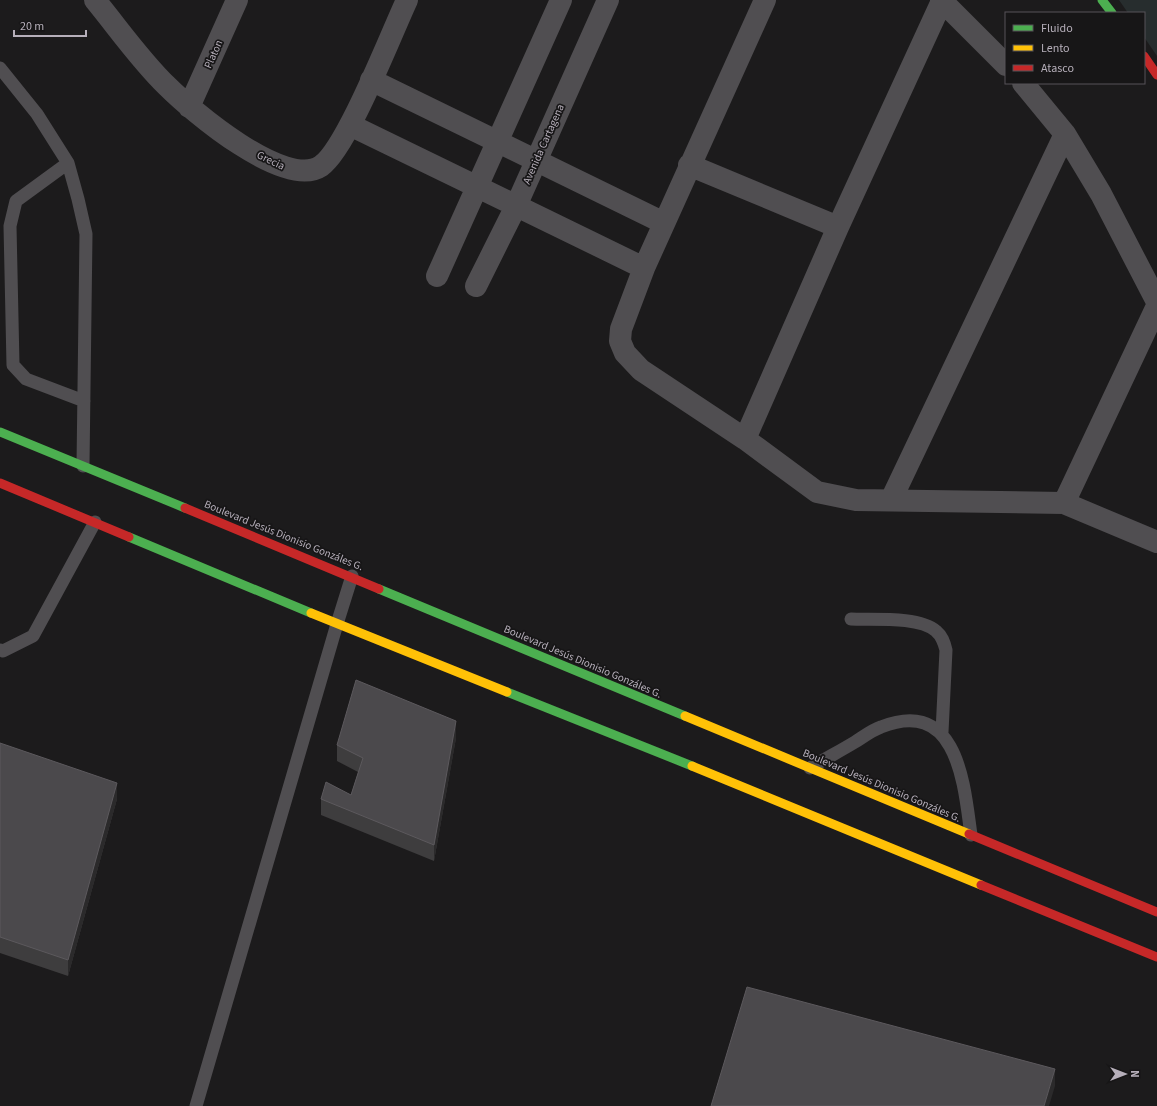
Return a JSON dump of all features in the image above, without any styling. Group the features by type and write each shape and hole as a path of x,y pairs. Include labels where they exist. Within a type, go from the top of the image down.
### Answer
{"main road":[{"path":"1102,0 1111,12"},
{"path":"1145,57 1157,75"},
{"name":"Boulevard Jesús Dionisio Gonzáles G.","path":"0,432 352,576 1157,912"},
{"path":"0,483 337,624 779,801 1157,957"}],"street":[{"name":"Grecia","path":"95,0 165,85 189,107 228,137 278,166 297,171 310,170 320,167 328,160 350,125 407,0"},
{"name":"Platon","path":"189,107 237,0"},
{"path":"437,276 561,0"},
{"name":"Avenida Cartagena","path":"476,286 516,206 608,0"},
{"path":"765,0 689,165 644,268 621,330 620,341 626,353 642,370 745,440 817,492 856,500 1064,503 1157,542"},
{"path":"745,440 838,228 941,1 1005,64"},
{"path":"371,80 664,223"},
{"path":"1024,84 1065,134 1100,194 1157,302"},
{"path":"350,125 644,268"},
{"path":"891,500 1065,134"},
{"path":"689,165 838,228"},
{"path":"1064,503 1157,306"}],"lane":[{"path":"0,68 37,114 68,163 86,234 83,466"},
{"path":"68,163 16,201 10,226 13,365 26,379 84,402"},
{"path":"0,650 3,651 33,636 95,522"},
{"path":"196,1106 352,576"},
{"path":"851,619 911,622 927,625 937,631 943,639 946,650 942,732 950,745 960,771 966,793 972,835"},
{"path":"810,768 869,733 892,724 905,721 921,723 942,732"}],"shaded area":[{"path":"1119,0 1157,0 1157,56 1145,38 1145,12 1127,12"}],"building":[{"path":"356,680 456,721 434,845 321,799 326,782 351,795 363,758 337,745"},
{"path":"0,743 117,783 68,960 0,937"},
{"path":"747,987 1055,1069 1044,1106 711,1106"}],"traffic: fast":[{"path":"1102,0 1111,12"},
{"path":"0,432 185,508"},
{"path":"129,537 311,613"},
{"path":"379,589 685,716"},
{"path":"507,692 692,766"}],"traffic: slow":[{"path":"311,613 507,692"},
{"path":"685,716 969,834"},
{"path":"692,766 981,885"}],"traffic: jam":[{"path":"1145,57 1157,75"},
{"path":"0,483 129,537"},
{"path":"185,508 379,589"},
{"path":"969,834 1157,912"},
{"path":"981,885 1157,957"}]}
